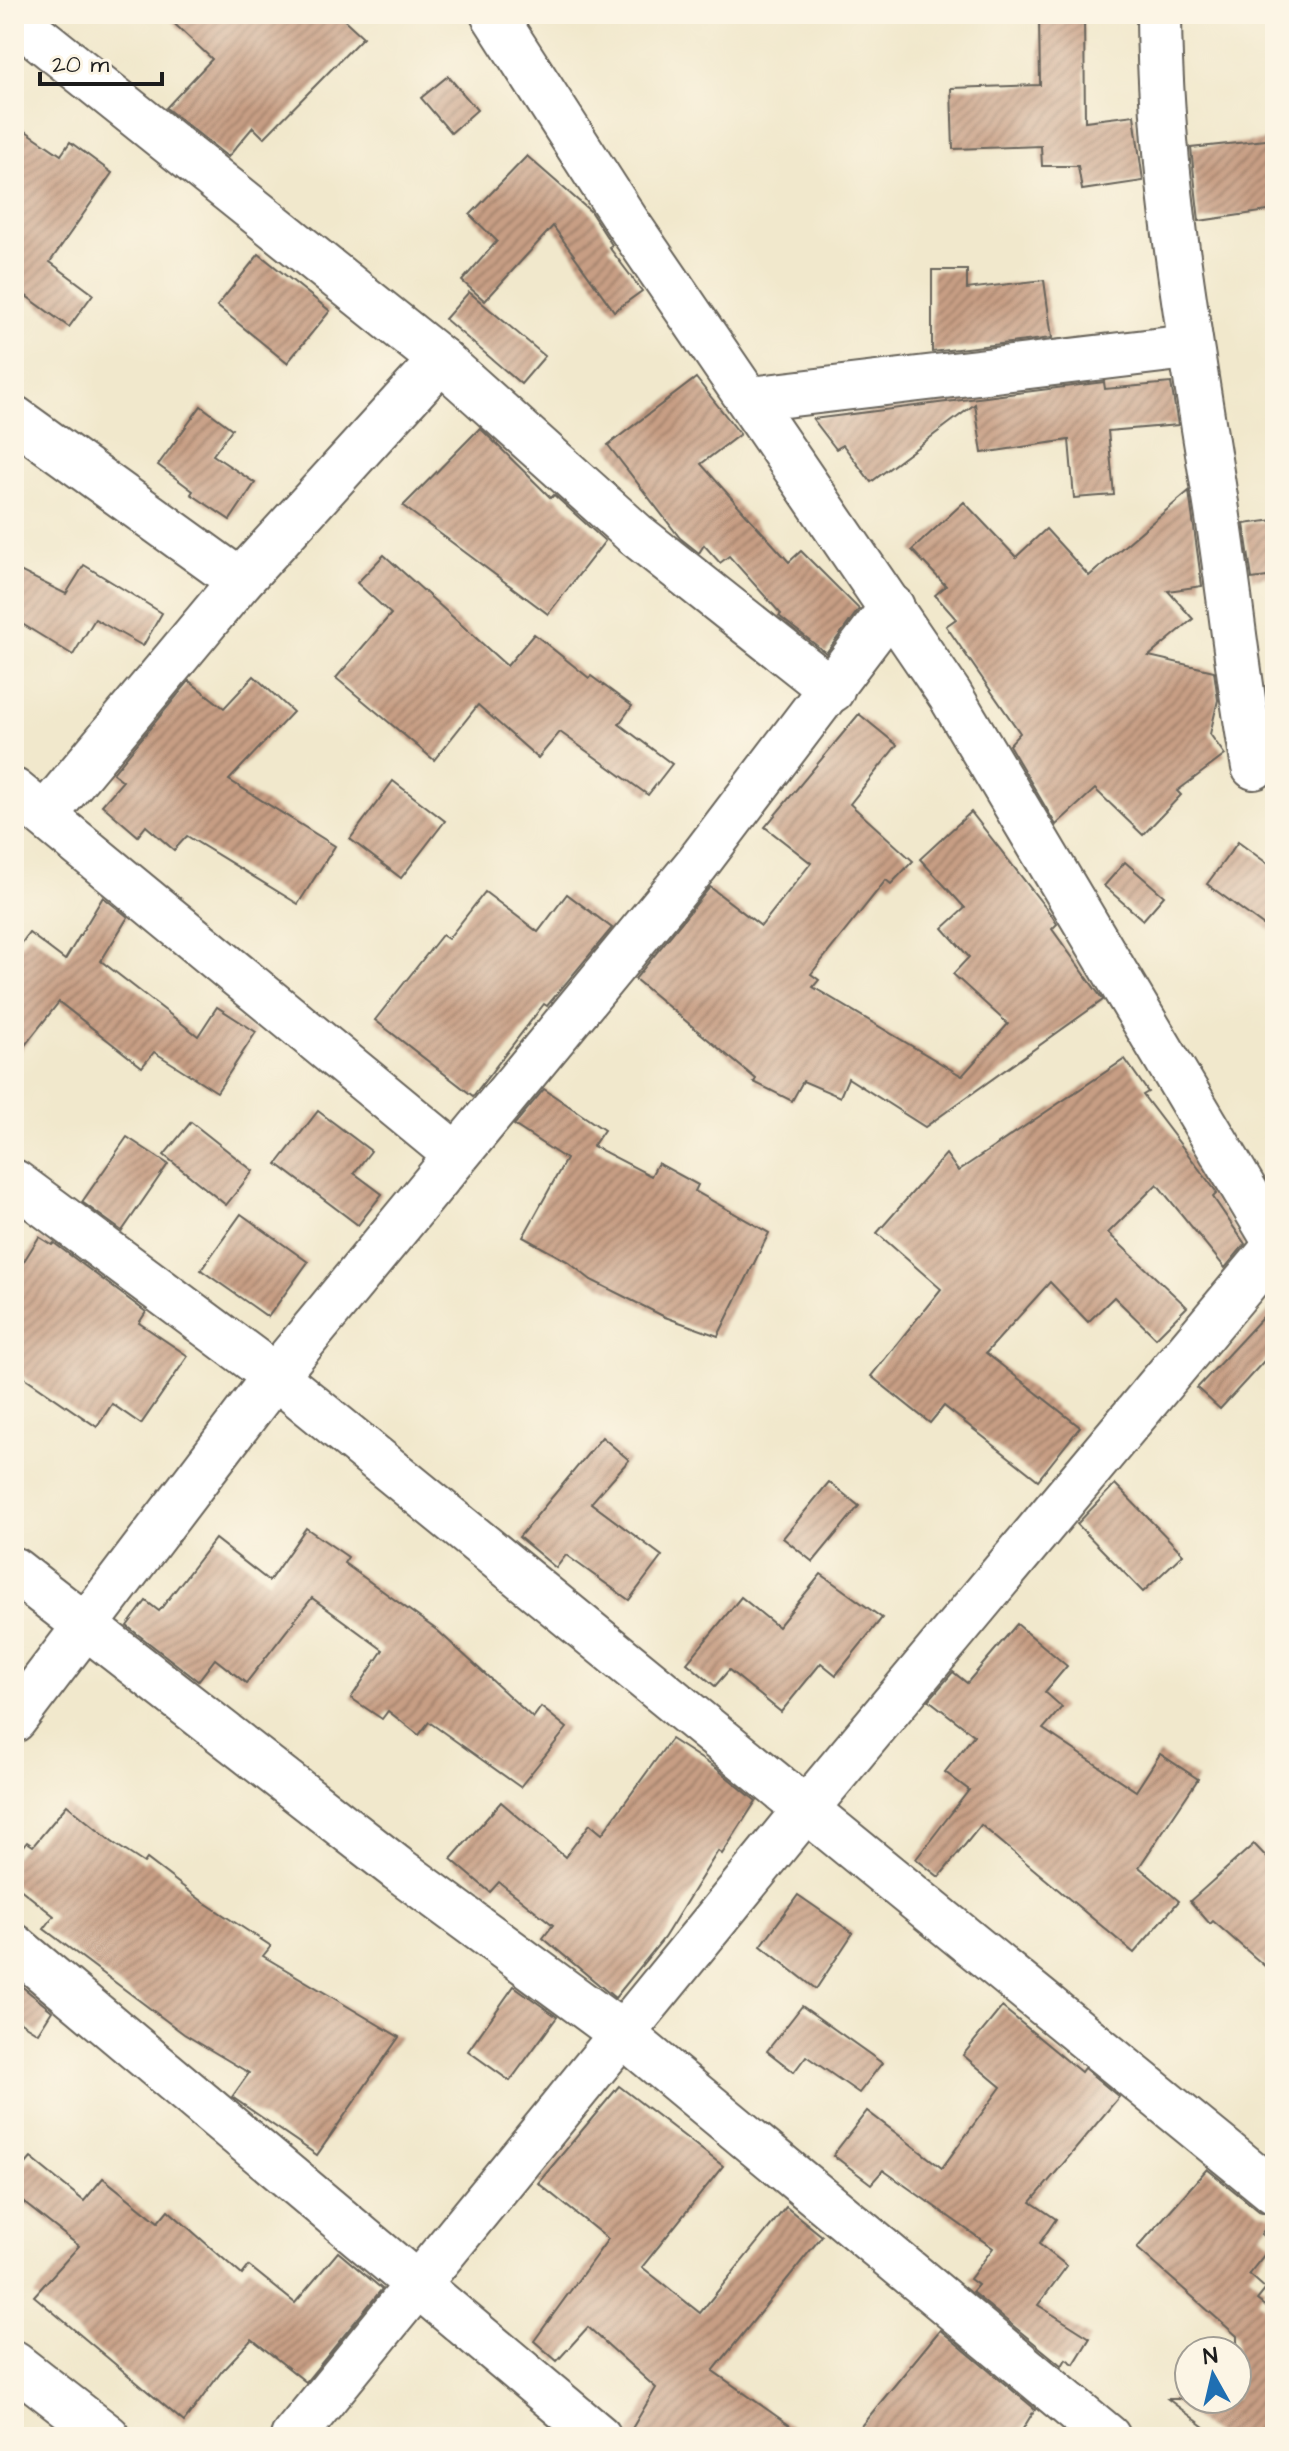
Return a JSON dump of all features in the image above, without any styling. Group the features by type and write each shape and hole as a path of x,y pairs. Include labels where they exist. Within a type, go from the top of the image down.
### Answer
{"street":[{"path":"293,2437 621,2033 1275,1244 950,695 751,399 627,222 493,14"},
{"path":"1159,14 1164,160 1188,347 1214,492 1237,678 1254,767"},
{"path":"14,18 441,360 635,534 832,690"},
{"path":"751,399 1188,347"},
{"path":"441,360 240,581 29,803 456,1155"},
{"path":"14,418 240,581"},
{"path":"14,1720 275,1376 697,864 892,607"},
{"path":"14,1182 275,1376 1275,2192"},
{"path":"14,1570 398,1869 621,2033 1108,2437"},
{"path":"14,1946 599,2437"},
{"path":"14,2364 108,2437"}],"building":[{"path":"164,14 338,14 363,37 264,138 253,127 228,157 166,108 212,59"},
{"path":"1084,15 1085,121 1134,115 1143,181 1082,190 1078,166 1042,166 1041,146 953,149 951,88 1040,85 1039,16"},
{"path":"448,76 477,110 451,133 421,98"},
{"path":"14,123 61,155 70,142 112,173 50,262 93,294 69,327 26,296 14,314"},
{"path":"1275,139 1275,210 1199,221 1191,148"},
{"path":"527,156 590,211 612,245 609,247 642,291 614,311 553,226 485,301 462,281 497,241 470,215"},
{"path":"259,254 330,311 287,363 217,306"},
{"path":"932,270 967,270 967,289 1044,280 1052,338 932,352"},
{"path":"469,292 545,356 521,384 445,319"},
{"path":"696,378 740,434 701,464 789,562 801,551 859,609 826,653 779,616 781,614 729,556 720,563 704,545 699,553 680,538 608,445"},
{"path":"1104,382 1105,389 1171,383 1178,425 1108,431 1114,495 1074,498 1069,440 982,453 975,404 871,482 843,445 836,449 813,419"},
{"path":"201,406 232,429 213,455 255,483 230,520 191,494 193,491 158,465"},
{"path":"480,428 551,498 554,495 605,541 548,614 403,506"},
{"path":"1189,491 1202,586 1168,591 1193,619 1149,656 1214,671 1218,700 1210,734 1225,755 1177,791 1181,795 1143,835 1095,789 1056,825 1009,745 1020,733 946,626 956,619 935,595 946,586 912,550 964,502 1016,557 1046,529 1089,576"},
{"path":"1275,520 1275,576 1252,579 1244,524"},
{"path":"384,555 507,666 534,634 589,678 591,676 632,706 619,724 672,764 648,795 560,732 538,758 478,705 434,760 336,678 391,614 357,583"},
{"path":"84,565 162,613 143,646 95,619 73,655 14,619 14,568 66,594"},
{"path":"254,676 293,712 229,780 335,846 298,904 187,836 174,850 146,826 138,836 102,805 123,781 113,773 189,681 224,708"},
{"path":"859,714 897,745 850,804 913,861 891,884 886,880 811,974 819,980 813,987 962,1076 1008,1024 953,974 969,957 943,928 965,908 920,859 971,812 1052,916 1057,924 1052,929 1103,1000 925,1127 848,1078 840,1097 803,1081 792,1101 754,1082 756,1079 635,979 710,887 761,926 811,863 765,827"},
{"path":"393,781 445,821 401,878 350,839"},
{"path":"1238,842 1275,869 1275,934 1207,884"},
{"path":"1125,862 1164,896 1143,920 1104,886"},
{"path":"485,892 538,932 567,894 612,928 547,1006 544,1004 473,1096 375,1020 442,935 448,939"},
{"path":"103,897 128,917 101,961 198,1036 217,1007 256,1032 217,1092 154,1052 142,1067 59,1002 14,1059 14,954 29,933 65,960"},
{"path":"1125,1059 1148,1092 1143,1095 1215,1190 1217,1193 1213,1197 1245,1244 1225,1268 1157,1184 1108,1233 1187,1307 1156,1338 1114,1297 1088,1322 1050,1282 986,1353 1080,1427 1038,1480 944,1406 930,1423 871,1376 941,1289 877,1233 946,1154 958,1171"},
{"path":"544,1089 604,1130 593,1146 651,1176 658,1163 698,1185 695,1191 769,1233 718,1336 665,1317 591,1280 567,1261 523,1237 566,1159 514,1125"},
{"path":"318,1111 371,1151 354,1173 382,1194 358,1225 277,1164"},
{"path":"191,1122 253,1171 226,1205 164,1155"},
{"path":"127,1137 168,1164 122,1231 82,1202"},
{"path":"241,1214 308,1262 268,1317 201,1270"},
{"path":"39,1237 52,1245 54,1243 146,1312 139,1323 188,1356 141,1424 112,1404 97,1427 14,1370 14,1277"},
{"path":"1275,1304 1275,1349 1220,1409 1197,1388"},
{"path":"602,1437 629,1460 591,1503 662,1556 629,1600 566,1555 556,1568 519,1537"},
{"path":"829,1482 859,1506 813,1562 783,1538"},
{"path":"1115,1484 1183,1554 1143,1592 1077,1524"},
{"path":"306,1528 348,1557 344,1563 438,1631 533,1718 541,1707 567,1728 520,1787 429,1722 419,1735 388,1711 382,1719 351,1698 383,1650 312,1598 246,1683 215,1659 198,1681 127,1626 146,1601 159,1611 215,1539 269,1581"},
{"path":"821,1574 882,1618 836,1675 821,1663 781,1712 729,1670 715,1686 687,1663 741,1597 778,1627"},
{"path":"1017,1624 1067,1666 1045,1692 1062,1707 1043,1729 1136,1791 1160,1754 1198,1779 1139,1867 1179,1901 1134,1953 981,1825 939,1877 916,1859 969,1790 945,1772 974,1735 929,1700 953,1672 967,1683"},
{"path":"671,1739 717,1769 756,1801 722,1854 718,1851 664,1938 615,1998 543,1938 553,1925 499,1882 490,1892 451,1859 501,1802 565,1857 590,1824 602,1834"},
{"path":"67,1805 112,1842 144,1863 147,1859 202,1901 271,1946 263,1956 399,2037 317,2155 232,2097 249,2073 184,2034 44,1929 54,1916 14,1884 14,1858 27,1842 33,1846"},
{"path":"1254,1844 1275,1866 1275,1975 1213,1921 1210,1924 1190,1901"},
{"path":"798,1895 853,1933 816,1989 761,1946"},
{"path":"14,1980 52,2011 38,2033 14,2018"},
{"path":"514,1986 557,2017 510,2081 468,2051"},
{"path":"802,2006 882,2063 859,2093 806,2056 794,2072 767,2051"},
{"path":"1002,2007 1081,2072 1084,2068 1119,2097 1031,2202 1056,2219 1039,2244 1067,2266 1038,2305 1090,2338 1074,2364 1066,2359 1062,2366 972,2292 978,2285 970,2279 993,2248 883,2170 871,2184 833,2155 867,2111 942,2168 1001,2087 963,2055"},
{"path":"619,2086 723,2166 642,2267 700,2313 786,2207 822,2236 713,2371 806,2437 627,2437 656,2388 588,2327 557,2361 534,2341 608,2239 538,2183"},
{"path":"31,2158 84,2201 103,2178 158,2222 168,2210 242,2275 249,2266 295,2303 338,2252 382,2289 306,2382 252,2339 222,2371 184,2422 34,2296 79,2246 14,2195 14,2178"},
{"path":"1207,2169 1259,2211 1275,2216 1261,2234 1273,2244 1249,2274 1266,2289 1257,2300 1275,2314 1275,2437 1218,2437 1189,2415 1253,2415 1253,2335 1236,2335 1137,2248"},
{"path":"940,2330 1035,2409 1018,2437 852,2437"}]}
